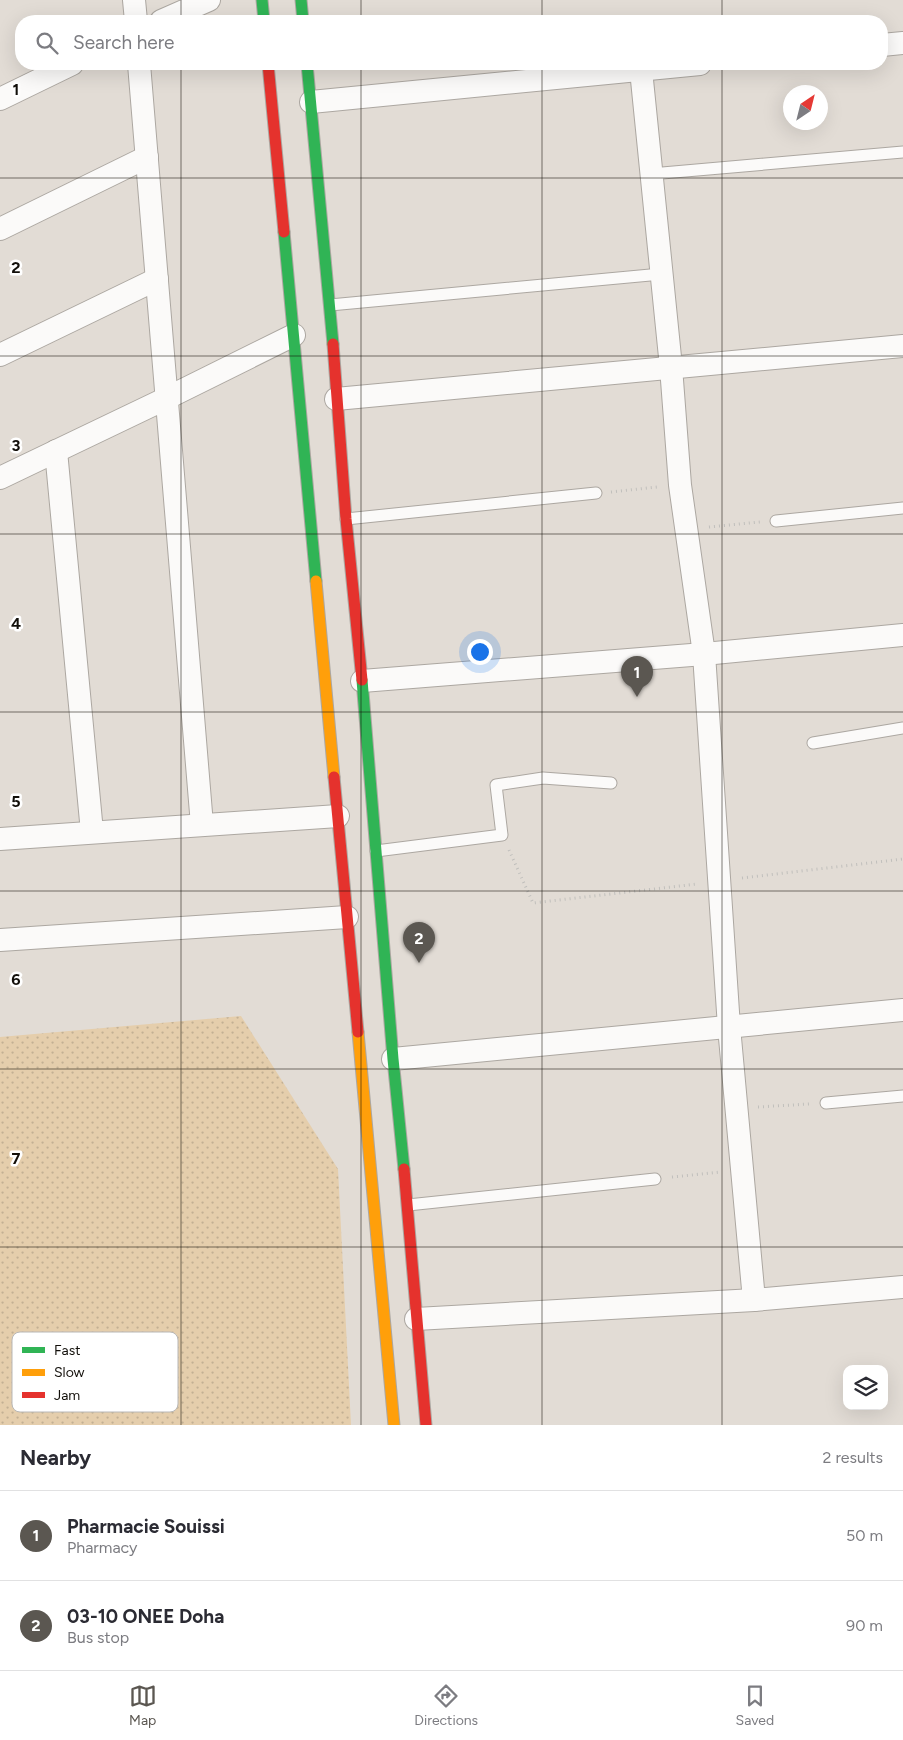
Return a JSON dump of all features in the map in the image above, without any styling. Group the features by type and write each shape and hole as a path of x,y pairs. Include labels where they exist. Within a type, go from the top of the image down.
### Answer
{"street":[{"path":"134,0 135,15"},
{"path":"175,15 209,0"},
{"path":"262,0 263,15"},
{"path":"301,0 302,15"},
{"path":"888,44 903,43"},
{"path":"0,99 60,70"},
{"path":"140,70 202,825"},
{"path":"269,70 394,1425"},
{"path":"308,70 330,305 346,519 362,682 426,1425"},
{"path":"311,102 641,70 671,367 680,485 704,654 729,1027 754,1300"},
{"path":"0,229 147,157"},
{"path":"0,355 157,280"},
{"path":"0,478 294,335"},
{"path":"336,399 903,346"},
{"path":"56,451 92,832"},
{"path":"362,682 704,654 903,634"},
{"path":"0,839 338,816"},
{"path":"0,940 347,917"},
{"path":"393,1059 903,1010"},
{"path":"416,1319 754,1300 903,1287"}],"lane":[{"path":"651,174 903,152"},
{"path":"330,305 661,274"},
{"path":"346,519 596,493"},
{"path":"776,521 903,508"},
{"path":"813,743 903,728"},
{"path":"376,851 502,836 496,785 543,778 611,782"},
{"path":"826,1103 903,1096"},
{"path":"408,1205 655,1179"}],"path":[{"path":"596,493 680,485"},
{"path":"686,529 776,521"},
{"path":"502,836 532,903 903,859"},
{"path":"737,1108 826,1103"},
{"path":"655,1179 741,1169"}],"shaded area":[{"path":"241,1016 338,1169 351,1425 0,1425 0,1037"}],"traffic: fast":[{"path":"262,0 263,15"},
{"path":"301,0 302,15"},
{"path":"308,70 333,344"},
{"path":"284,232 316,581"},
{"path":"362,680 393,1059 404,1169"}],"traffic: slow":[{"path":"316,581 334,777"},
{"path":"358,1032 394,1425"}],"traffic: jam":[{"path":"269,70 284,232"},
{"path":"333,344 346,519 362,680"},
{"path":"334,777 358,1032"},
{"path":"404,1169 426,1425"}],"place":[{"name":"Pharmacie Souissi","path":"637,697"},
{"name":"03-10 ONEE Doha","path":"419,963"}]}
